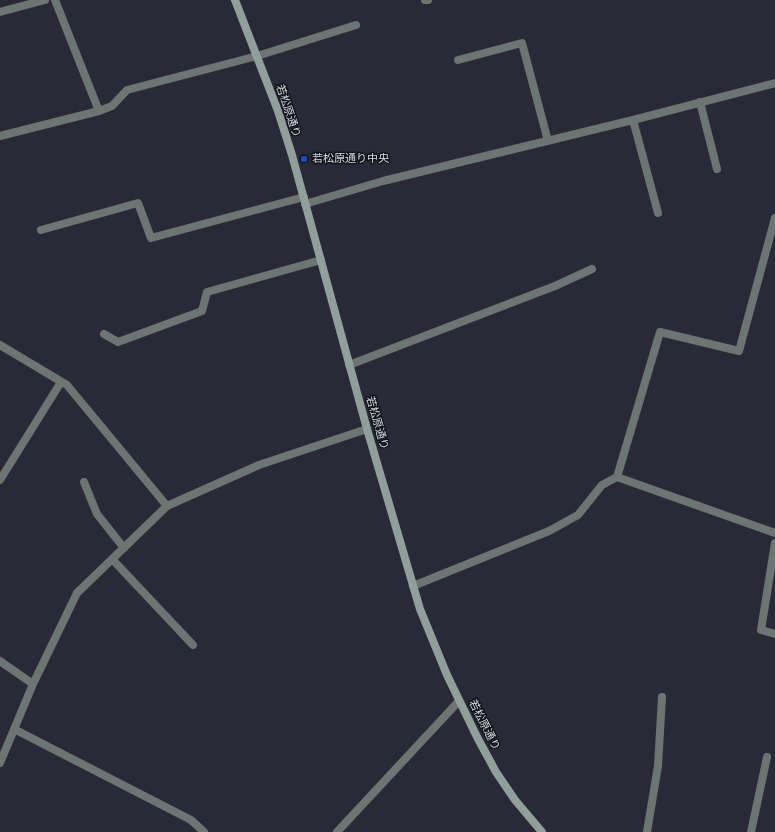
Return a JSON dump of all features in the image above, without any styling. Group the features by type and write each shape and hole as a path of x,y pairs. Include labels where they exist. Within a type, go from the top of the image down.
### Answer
{"street":[{"path":"0,12 45,0"},
{"path":"55,0 99,110"},
{"name":"若松原通り","path":"235,0 278,111 305,201 367,429 413,586 429,632 459,701 496,772 515,800 542,832"},
{"path":"0,136 112,106 127,90 257,56 356,25"},
{"path":"458,60 522,43 548,141"},
{"path":"41,230 138,203 151,238 633,120 775,83"},
{"path":"700,102 717,169"},
{"path":"633,120 658,213"},
{"path":"413,586 550,531 578,515 602,485 617,477 660,332 739,351 775,218"},
{"path":"104,334 118,342 202,311 207,292 321,260"},
{"path":"350,365 555,286 592,269"},
{"path":"0,345 67,385 167,506"},
{"path":"0,480 62,382"},
{"path":"0,763 33,684 77,593 167,506 259,465 367,429"},
{"path":"617,477 775,534"},
{"path":"84,482 97,514 124,548"},
{"path":"775,542 761,630 775,634"},
{"path":"112,559 193,645"},
{"path":"0,661 33,684"},
{"path":"647,832 658,766 662,697"},
{"path":"336,832 459,701"},
{"path":"14,729 191,820 204,832"},
{"path":"751,832 767,757"}],"place":[{"name":"若松原通り中央","path":"304,159"}]}
